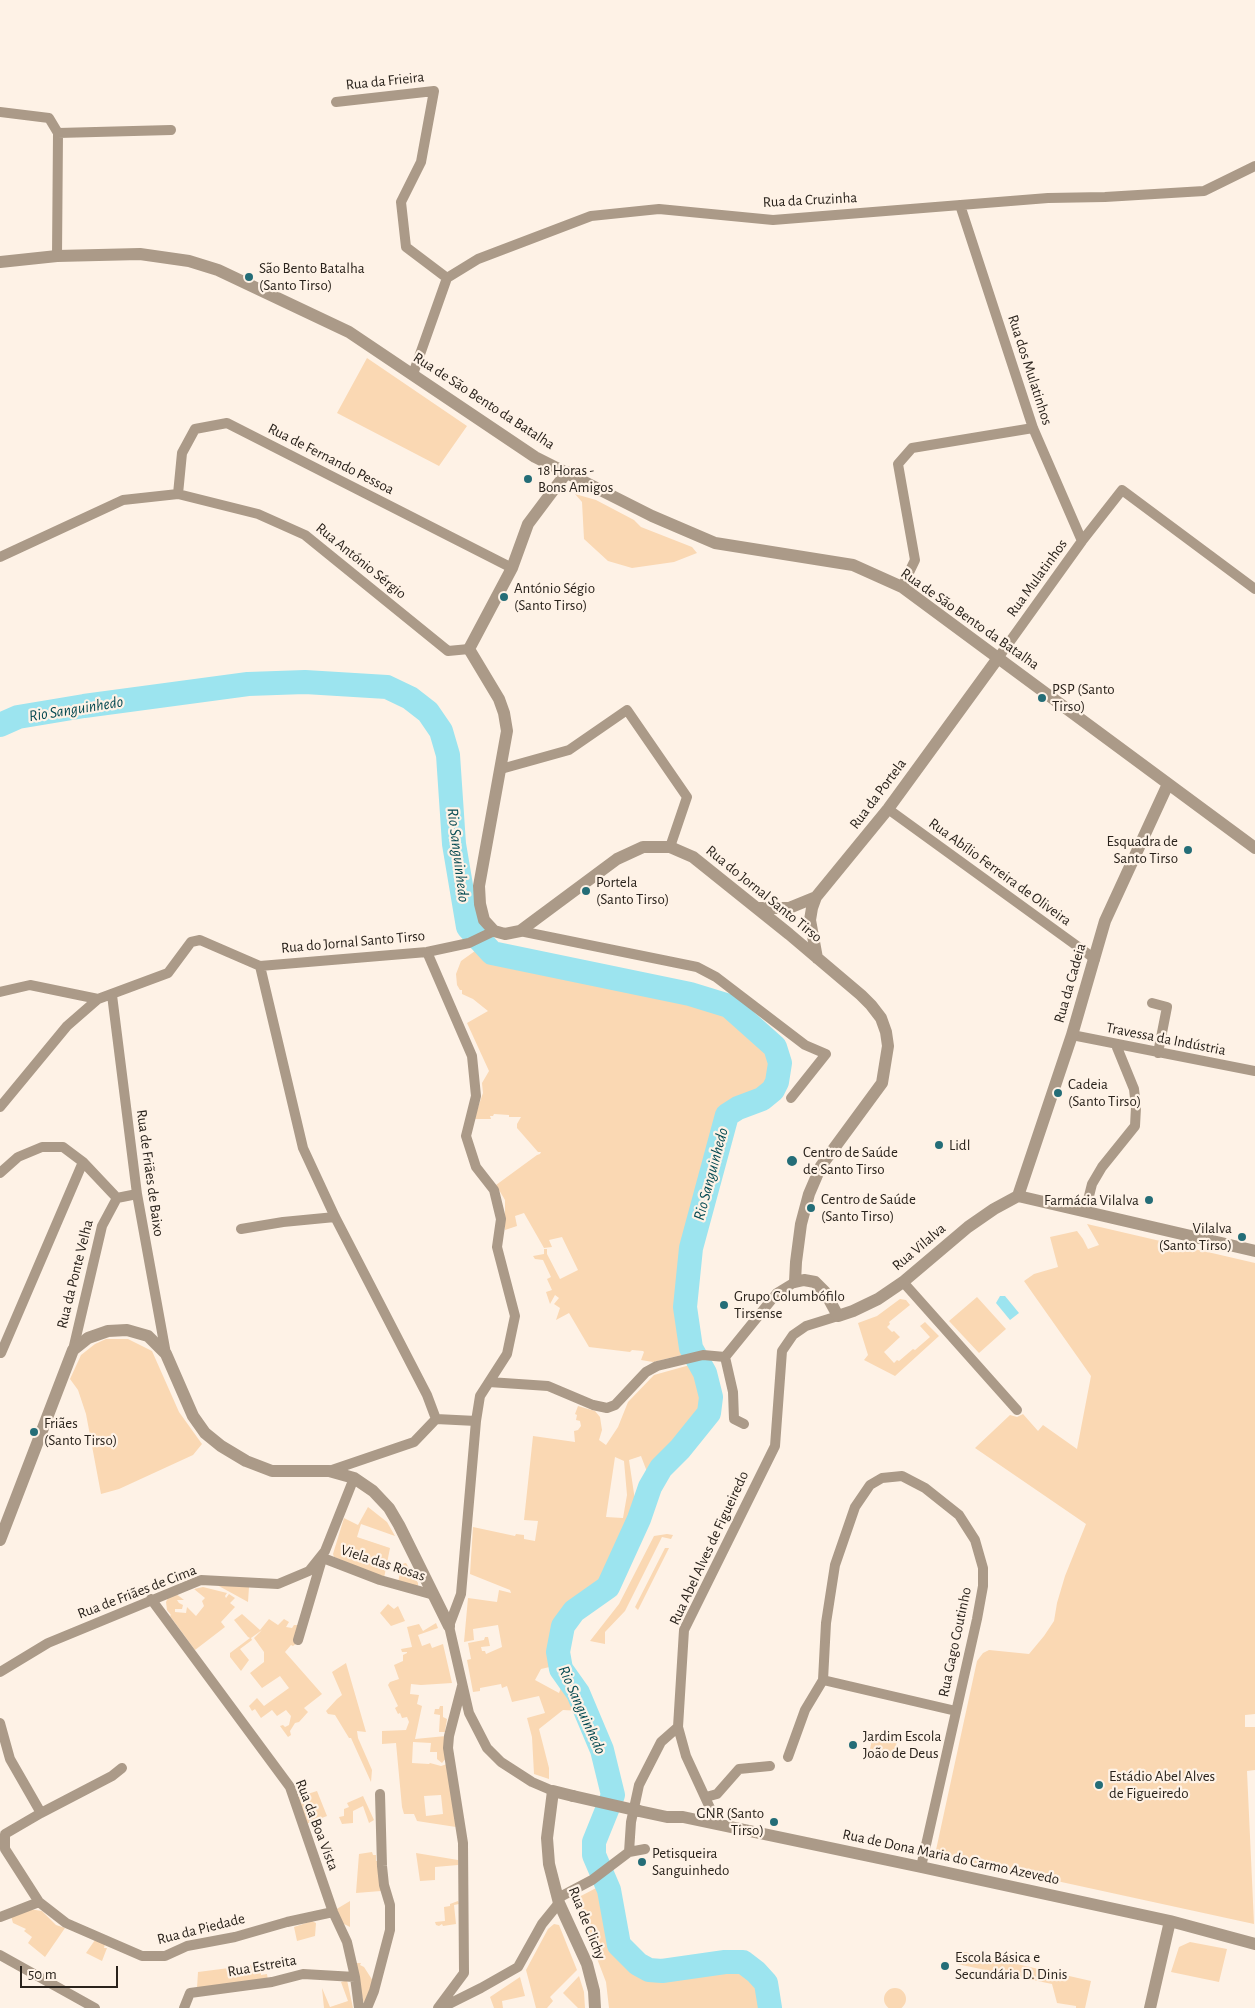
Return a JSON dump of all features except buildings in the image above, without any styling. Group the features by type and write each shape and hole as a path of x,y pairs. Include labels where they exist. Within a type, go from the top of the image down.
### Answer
{"street":[{"name":"Rua da Frieira","path":"336,102 434,91 421,162 401,202 406,247 447,278"},
{"path":"0,112 49,118 58,133 57,256"},
{"path":"58,133 171,130"},
{"name":"Rua da Cruzinha","path":"447,278 478,259 591,216 659,209 772,220 1048,198 1106,197 1204,191 1255,166"},
{"name":"Rua dos Mulatinhos","path":"960,205 1033,428 1082,541"},
{"name":"Rua de São Bento da Batalha","path":"0,262 57,256 140,254 189,261 218,270 348,332 535,457 652,516 715,543 853,565 902,587 1255,848"},
{"path":"413,374 447,278"},
{"name":"Rua de Fernando Pessoa","path":"178,494 182,453 195,429 227,423 512,568"},
{"path":"902,587 915,560 898,464 912,448 1033,428"},
{"path":"490,933 480,904 479,886 507,731 499,699 469,649 512,568 528,524 567,472"},
{"name":"Rua Mulatinhos","path":"998,658 1082,541 1122,490 1255,589"},
{"name":"Rua António Sérgio","path":"0,557 123,500 178,494 258,514 305,534 448,651 469,649"},
{"name":"Rua da Portela","path":"757,908 790,908 816,897 888,809 998,658"},
{"path":"501,770 570,750 627,710 687,797 670,847"},
{"name":"Rua da Cadeia","path":"1018,1196 1072,1035 1105,921 1168,784"},
{"name":"Rua Abílio Ferreira de Oliveira","path":"888,809 1095,959"},
{"name":"Rua do Jornal Santo Tirso","path":"112,995 168,974 191,942 200,940 260,966 427,952 469,943 490,933 505,934 520,931 617,858 644,847 670,847 693,857 817,958 871,1006 880,1018 886,1032 888,1046 882,1083 822,1166 808,1194 801,1224 795,1282"},
{"path":"816,897 810,920 817,958"},
{"path":"520,931 697,967 716,977 805,1045 826,1054 791,1098"},
{"path":"427,952 472,1056 476,1096 466,1136 476,1167 494,1190 501,1219 497,1247 515,1316 506,1354 480,1396 476,1421 461,1594 449,1626 469,1713 487,1748 501,1762 532,1782 553,1791"},
{"path":"260,966 303,1148 335,1217 426,1395 436,1419"},
{"path":"0,992 30,986 98,999"},
{"path":"0,1107 67,1026 98,999 112,995"},
{"name":"Rua de Friães de Baixo","path":"112,995 136,1194 166,1354"},
{"path":"1152,1003 1167,1007 1158,1053"},
{"name":"Travessa da Indústria","path":"1072,1035 1255,1071"},
{"path":"1085,1212 1092,1184 1102,1167 1135,1126 1136,1107 1134,1089 1116,1045"},
{"path":"0,1173 18,1157 42,1147 63,1148 83,1162 117,1198 136,1194"},
{"path":"1,1353 83,1162"},
{"path":"1018,1196 1255,1251"},
{"name":"Rua Vilalva","path":"838,1316 878,1299 902,1282 968,1227 994,1209 1018,1196"},
{"name":"Rua da Ponte Velha","path":"0,1540 73,1350 102,1226 117,1198"},
{"path":"241,1229 282,1222 335,1217"},
{"path":"725,1358 777,1293 795,1282 804,1280 815,1282 824,1292 838,1316"},
{"path":"902,1282 1017,1410"},
{"name":"Rua Abel Alves de Figueiredo","path":"707,1822 710,1808 686,1756 678,1727 684,1630 775,1446 782,1351 793,1335 806,1326 838,1316"},
{"name":"Rua da Ponte Velha","path":"73,1350 88,1338 108,1331 127,1330 148,1336 166,1354 194,1416 205,1433 222,1446 246,1461 272,1471 329,1471 354,1478 373,1491 389,1508 449,1626"},
{"path":"490,1382 548,1386 593,1405 607,1408 615,1405 646,1372 656,1366 703,1355 725,1358"},
{"path":"725,1358 734,1392 734,1420 744,1424"},
{"path":"329,1471 414,1442 436,1419 476,1421"},
{"name":"Rua Gago Coutinho","path":"823,1680 826,1623 835,1564 855,1508 861,1495 870,1485 882,1478 902,1476 926,1488 959,1515 970,1530 980,1552 983,1568 983,1586 921,1867"},
{"name":"Rua de Friães de Cima","path":"0,1672 48,1643 201,1580 278,1584 310,1571 324,1554 354,1478"},
{"path":"298,1640 324,1554"},
{"name":"Viela das Rosas","path":"324,1554 380,1580 434,1595"},
{"name":"Rua da Boa Vista","path":"151,1599 290,1788 333,1912 347,1942 356,1977 358,2008"},
{"path":"788,1757 805,1710 823,1680 956,1711"},
{"path":"439,2008 464,1972 463,1843 448,1748 449,1736 462,1684"},
{"path":"0,1723 10,1759 41,1813 112,1776 122,1768"},
{"path":"629,1852 631,1822 639,1785 661,1742 678,1727"},
{"path":"706,1797 717,1794 738,1769 770,1766"},
{"name":"Rua de Dona Maria do Carmo Azevedo","path":"553,1791 639,1811 707,1822 921,1867 1170,1922 1255,1944"},
{"name":"Rua de Clichy","path":"553,1791 547,1838 548,1864 558,1900 587,1964 594,1991 595,2008"},
{"path":"367,2008 379,1975 390,1930 390,1905 384,1885 382,1866 380,1794"},
{"name":"Rua da Piedade","path":"41,1813 5,1834 5,1849 39,1902 66,1923 142,1956 165,1956 187,1946 235,1938 287,1922 333,1912"},
{"path":"439,2008 481,1988 518,1967 558,1900 592,1880 629,1852 645,1849"},
{"path":"0,1917 39,1902"},
{"path":"1150,2008 1170,1922"},
{"path":"0,1955 95,2008"},
{"name":"Rua Estreita","path":"184,2008 190,1993 272,1982 303,1974 356,1977"}],"shaded area":[{"path":"367,358 467,426 439,466 337,413"},
{"path":"575,494 596,500 634,520 641,527 692,547 697,553 674,562 632,568 608,561 584,539 582,502"},
{"path":"482,946 494,956 688,997 729,1009 768,1044 776,1059 775,1077 771,1087 761,1096 724,1112 688,1248 682,1307 690,1353 653,1362 641,1360 643,1351 632,1350 630,1352 589,1347 569,1313 556,1320 560,1308 554,1304 559,1298 555,1295 550,1304 546,1292 552,1290 547,1279 551,1277 543,1260 535,1259 533,1256 544,1254 544,1249 547,1249 547,1254 560,1279 578,1270 562,1237 549,1240 552,1247 544,1248 524,1213 515,1216 517,1226 505,1230 505,1200 496,1185 541,1152 538,1152 517,1128 521,1117 494,1114 490,1116 491,1119 474,1119 483,1093 482,1083 489,1071 467,1023 488,1011 473,999 462,994 462,990 457,985 456,974 461,961"},
{"path":"1087,1224 1255,1263 1255,1714 1245,1715 1245,1727 1255,1727 1255,1770 1247,1771 1254,1924 942,1856 936,1850 977,1661 983,1653 989,1650 1029,1654 1044,1636 1054,1621 1065,1576 1086,1524 975,1448 1010,1415 1017,1417 1023,1414 1038,1431 1043,1425 1077,1449 1091,1376 1024,1281 1034,1274 1058,1267 1050,1237 1077,1231 1088,1249 1099,1245"},
{"path":"977,1297 1006,1329 979,1353 949,1321"},
{"path":"900,1299 906,1300 910,1305 889,1322 890,1324 887,1327 900,1337 884,1352 894,1363 913,1349 915,1350 930,1337 920,1326 925,1322 939,1336 895,1376 864,1360 868,1355 858,1323 877,1316"},
{"path":"106,1339 128,1339 152,1351 179,1412 202,1444 193,1455 119,1489 101,1494 86,1414 78,1390 70,1379 81,1355 95,1344"},
{"path":"697,1363 702,1374 707,1396 706,1413 679,1446 660,1465 648,1483 637,1516 604,1586 582,1601 558,1628 554,1645 554,1666 541,1669 535,1680 559,1693 563,1682 570,1689 581,1711 563,1710 539,1729 549,1768 549,1779 534,1774 532,1737 527,1718 545,1713 539,1696 512,1702 507,1686 502,1688 501,1684 480,1688 480,1691 473,1692 467,1660 471,1659 468,1643 484,1640 485,1637 488,1637 490,1646 481,1647 482,1651 485,1651 486,1654 502,1647 498,1625 473,1629 474,1640 464,1642 468,1598 497,1602 499,1590 511,1593 510,1590 470,1574 473,1527 515,1536 516,1534 524,1535 524,1539 535,1541 538,1521 524,1520 533,1436 575,1442 574,1431 578,1430 581,1426 580,1421 576,1420 577,1415 575,1414 578,1406 595,1411 600,1417 602,1430 599,1440 606,1445 618,1427 628,1402 654,1375","holes":["641,1456 649,1477 636,1507 629,1460","615,1457 624,1461 627,1495 623,1518 606,1517"]},
{"path":"368,1507 387,1522 395,1536 361,1524 357,1537 390,1548 384,1578 334,1557 333,1554 344,1518 358,1525"},
{"path":"673,1535 671,1539 662,1537 625,1611 605,1632 605,1644 590,1641 619,1604 654,1536"},
{"path":"665,1548 669,1548 638,1610 635,1607"},
{"path":"406,1563 418,1586 398,1582 402,1564"},
{"path":"217,1585 249,1587 248,1602"},
{"path":"203,1587 227,1593 226,1598 229,1594 235,1598 230,1603 235,1607 221,1622 225,1627 195,1650 170,1616 166,1602 175,1593 184,1600 177,1600 183,1605 182,1609 175,1609 175,1612 186,1613 187,1607 196,1616 204,1606 202,1601 205,1598 194,1589"},
{"path":"388,1604 394,1609 398,1606 405,1621 391,1626 380,1613"},
{"path":"242,1614 260,1630 269,1619 278,1625 284,1619 289,1622 286,1627 292,1628 294,1625 302,1625 297,1643 293,1646 291,1645 285,1652 322,1694 304,1708 308,1712 299,1722 295,1723 290,1731 291,1735 288,1737 280,1726 283,1725 285,1727 289,1725 291,1716 286,1710 277,1716 272,1710 261,1718 255,1709 252,1711 249,1706 257,1698 264,1706 289,1688 280,1676 262,1688 250,1673 264,1662 264,1652 254,1638 262,1630 240,1649 249,1660 241,1671 230,1657 230,1653 250,1638 234,1620"},
{"path":"436,1623 438,1628 418,1635 422,1646 430,1643 432,1648 443,1644 452,1683 411,1684 410,1694 419,1695 417,1704 422,1706 415,1739 446,1736 447,1757 442,1763 437,1759 437,1752 430,1752 431,1743 413,1742 412,1763 430,1763 441,1766 447,1764 456,1827 417,1821 414,1814 404,1814 396,1743 382,1744 382,1731 406,1730 409,1722 407,1717 402,1718 400,1713 398,1714 395,1708 398,1706 388,1685 390,1682 399,1679 394,1665 403,1661 403,1655 407,1653 402,1652 401,1649 412,1647 407,1627 419,1624 423,1631","holes":["441,1795 443,1814 426,1816 424,1796"]},
{"path":"346,1663 366,1732 357,1731 358,1738 372,1770 371,1782 351,1738 349,1738 335,1715 328,1714 326,1711 342,1695 332,1672"},
{"path":"440,1706 443,1706 443,1717 447,1719 445,1732 439,1732 440,1715 434,1714 435,1709 439,1709"},
{"path":"873,1736 897,1741 893,1759 869,1753"},
{"path":"317,1791 327,1816 306,1824 298,1797"},
{"path":"363,1796 374,1820 369,1823 363,1806 353,1811 353,1823 342,1824 339,1817 344,1816 344,1809 349,1807 347,1803"},
{"path":"372,1852 373,1855 376,1855 376,1861 378,1861 381,1891 356,1893 359,1854"},
{"path":"416,1853 458,1860 458,1865 435,1867 435,1880 420,1881"},
{"path":"600,1886 610,1942 622,1958 640,1971 668,1981 680,1980 724,1965 738,1968 752,1977 760,1987 764,1996 763,2008 609,2008 606,1982 575,1901 577,1898"},
{"path":"350,1901 350,1927 342,1923 335,1910"},
{"path":"458,1901 459,1904 454,1905 456,1924 436,1925 435,1922 445,1921 444,1907"},
{"path":"29,1909 42,1911 56,1925 65,1928 45,1957 28,1943 32,1937 24,1931 26,1929 13,1923 11,1916"},
{"path":"312,1921 316,1923 315,1936 297,1941 294,1927"},
{"path":"554,1924 559,1925 577,1970 550,1997 553,2001 547,2008 536,2008 526,1970 548,1929"},
{"path":"95,1940 105,1944 104,1948 107,1948 102,1961 86,1953"},
{"path":"1190,1942 1227,1949 1219,1982 1171,1972 1179,1947"},
{"path":"960,1951 1091,1981 1085,2008 1076,2008 1076,2006 1057,2003 1052,1984 957,1964"},
{"path":"357,1963 361,1963 360,1965 364,1967 373,1981 364,2004 355,1966"},
{"path":"260,1964 261,1975 267,1974 268,1980 197,1988 198,1972"},
{"path":"579,1976 584,1992 585,2008 578,2008 563,1993"},
{"path":"520,1977 525,1996 502,2001 503,2008 494,2008 490,1997"},
{"path":"347,1980 353,2008 324,2008 322,1988 330,2007 348,2001 341,1982"},
{"path":"895,1988 903,1991 906,1999 903,2007 895,2010 887,2007 884,1999 887,1991"}],"water":[{"path":"1000,1296 1005,1296 1019,1313 1010,1320 996,1303"}],"waterway":[{"name":"Rio Sanguinhedo","path":"0,725 18,717 84,706 248,684 305,682 387,687 410,698 428,712 441,731 448,755 454,844 468,927 492,953 690,994 729,1006 775,1047 780,1063 777,1082 773,1090 762,1099 738,1108 727,1115 691,1248 685,1307 691,1348 705,1373 711,1397 709,1413 680,1449 661,1468 650,1487 639,1519 608,1587 574,1611 563,1626 558,1652 561,1669 578,1693 602,1750 613,1795 594,1842 594,1855 609,1890 619,1945 638,1964 649,1970 662,1971 725,1962 743,1962 766,1983 770,2008"}],"place":[{"name":"São Bento Batalha (Santo Tirso)","path":"249,277"},
{"name":"18 Horas - Bons Amigos","path":"528,479"},
{"name":"António Ségio (Santo Tirso)","path":"504,597"},
{"name":"PSP (Santo Tirso)","path":"1042,698"},
{"name":"Esquadra de Santo Tirso","path":"1188,850"},
{"name":"Portela (Santo Tirso)","path":"586,891"},
{"name":"Cadeia (Santo Tirso)","path":"1058,1093"},
{"name":"Lidl","path":"939,1145"},
{"name":"Centro de Saúde de Santo Tirso","path":"792,1161"},
{"name":"Farmácia Vilalva","path":"1149,1200"},
{"name":"Centro de Saúde (Santo Tirso)","path":"811,1208"},
{"name":"Vilalva (Santo Tirso)","path":"1242,1237"},
{"name":"Grupo Columbófilo Tirsense","path":"724,1305"},
{"name":"Friães (Santo Tirso)","path":"34,1432"},
{"name":"Jardim Escola João de Deus","path":"853,1745"},
{"name":"Estádio Abel Alves de Figueiredo","path":"1099,1785"},
{"name":"GNR (Santo Tirso)","path":"774,1822"},
{"name":"Petisqueira Sanguinhedo","path":"642,1862"},
{"name":"Escola Básica e Secundária D. Dinis","path":"945,1966"}]}
